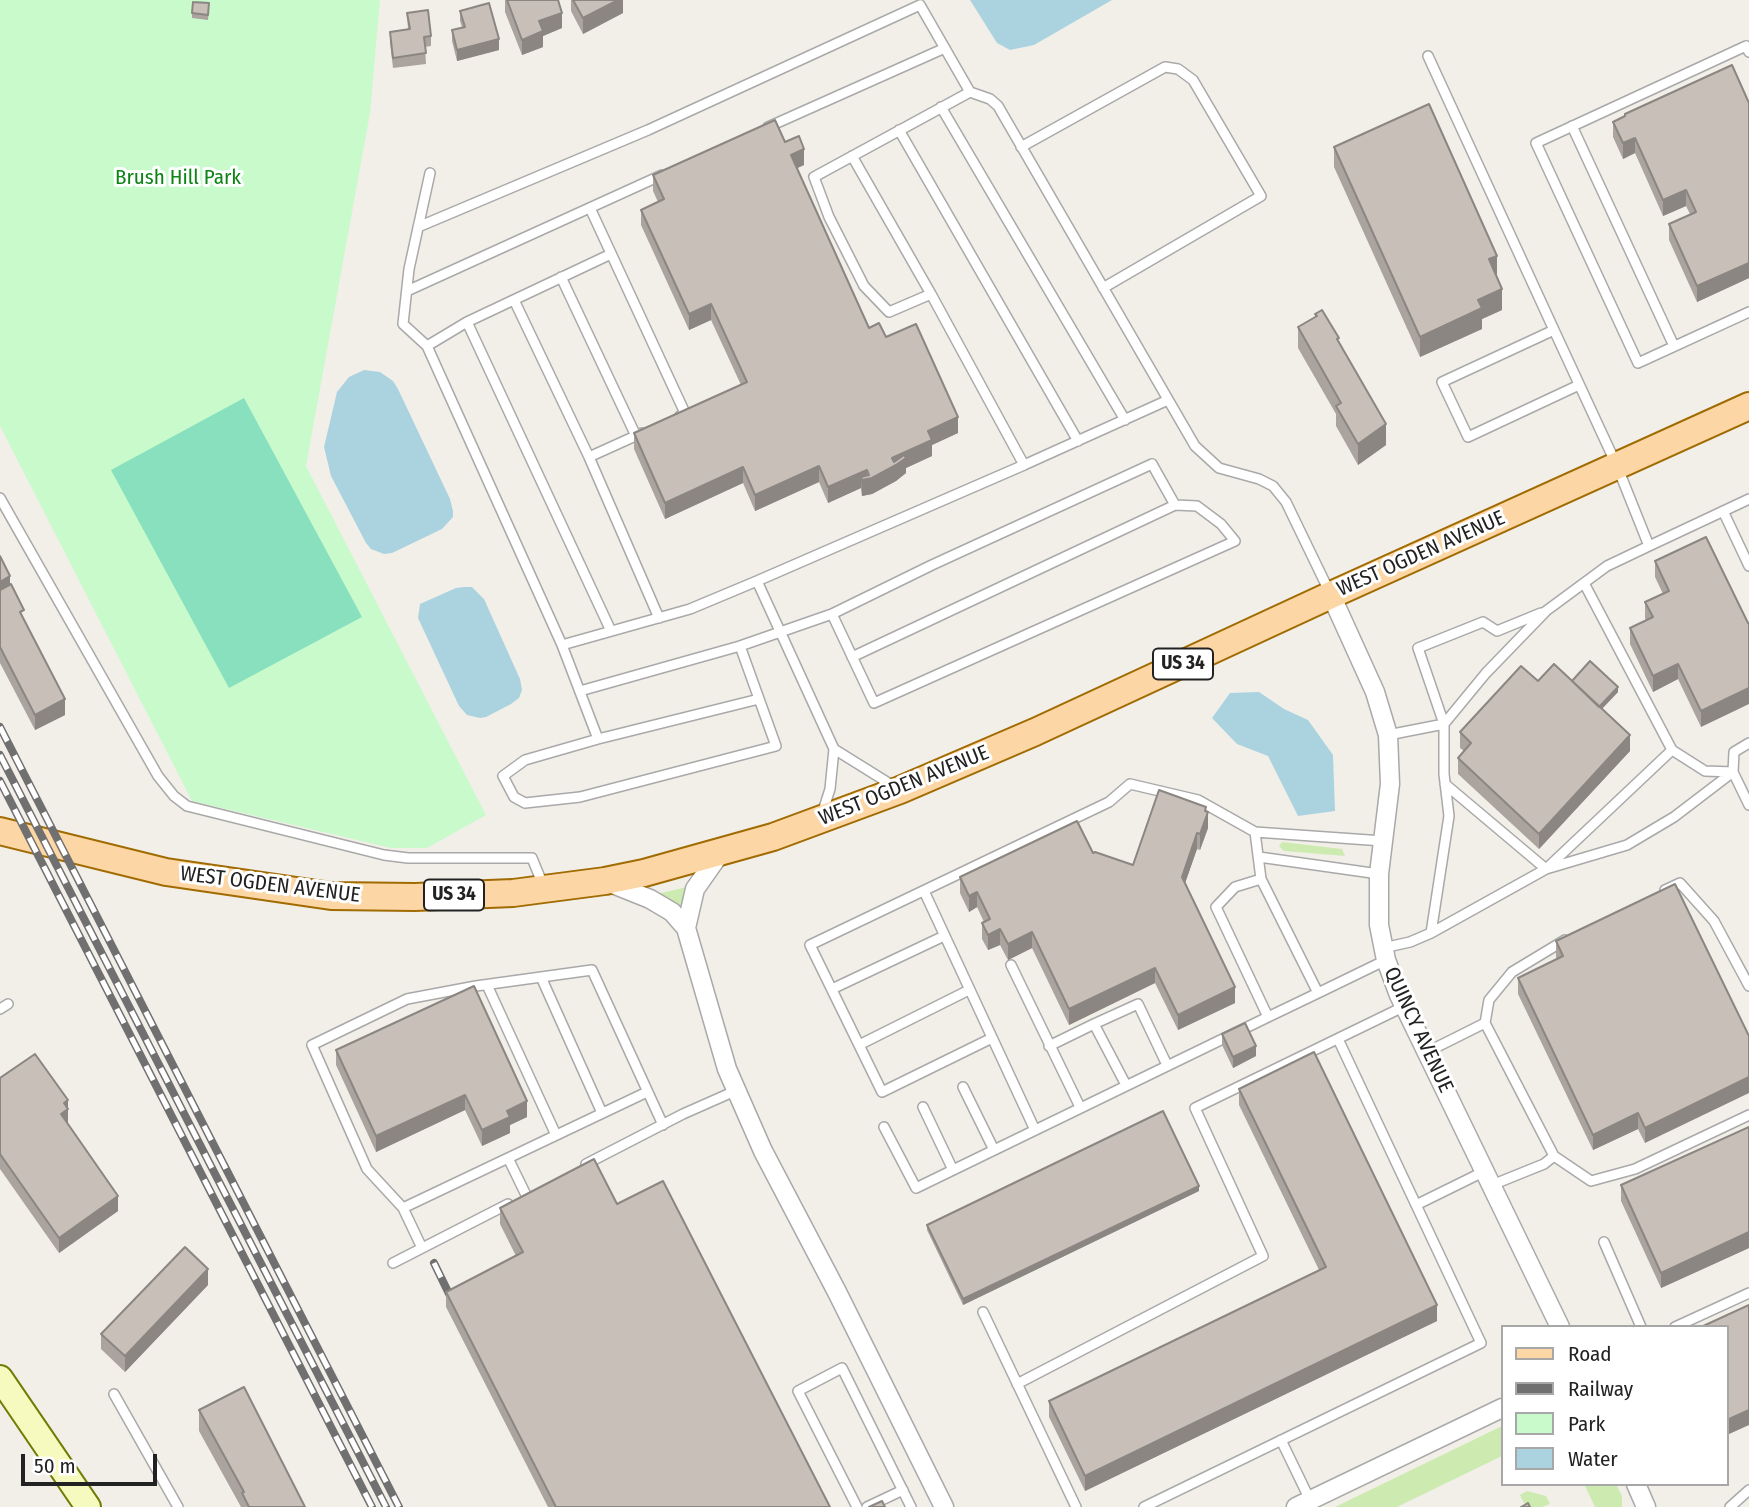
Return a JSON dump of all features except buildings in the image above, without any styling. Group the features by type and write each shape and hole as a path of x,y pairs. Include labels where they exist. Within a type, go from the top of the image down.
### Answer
{"main road":[{"name":"WEST OGDEN AVENUE","path":"0,831 166,872 301,893 415,897 545,890 644,873 820,820 900,790 1047,727 1331,594 1749,406"},
{"path":"0,1378 88,1507"}],"street":[{"name":"QUINCY AVENUE","path":"1331,594 1375,692 1388,735 1390,784 1379,874 1378,925 1385,954 1405,1006 1559,1325"},
{"path":"686,928 695,888 721,852"},
{"path":"605,881 672,912 686,928 735,1091 944,1507"},
{"path":"1303,1503 1500,1409"},
{"path":"1637,1486 1646,1507"}],"lane":[{"path":"418,227 648,130 920,5 970,92 990,99 998,106 1195,446 1219,468 1259,479 1273,486 1286,502 1331,594"},
{"path":"1749,52 1746,46 1536,143 1638,363 1749,312"},
{"path":"760,131 945,48"},
{"path":"1428,57 1617,466 1649,546"},
{"path":"1021,147 1165,66 1178,69 1194,80 1261,196 1103,288"},
{"path":"931,294 889,312 864,286 829,217 814,177 970,92"},
{"path":"941,107 1125,420"},
{"path":"1572,126 1674,346"},
{"path":"899,130 1078,441"},
{"path":"852,156 1024,465"},
{"path":"407,291 674,169"},
{"path":"430,173 418,227 404,324 427,346 562,645 598,739"},
{"path":"590,208 685,413 673,419"},
{"path":"427,346 467,322 611,254"},
{"path":"561,278 636,436"},
{"path":"514,300 589,457 659,618"},
{"path":"467,322 611,631"},
{"path":"1554,330 1442,382 1468,436 1579,385"},
{"path":"562,645 690,609 1168,400"},
{"path":"589,457 648,430"},
{"path":"580,691 740,646 832,614 1152,464 1175,505"},
{"path":"0,498 158,776 174,796 187,806 384,855 408,858 533,858 545,890"},
{"path":"1388,735 1444,723 1486,673 1546,611 1607,566 1749,499"},
{"path":"832,614 852,657 874,703 1236,541 1221,524 1198,506 1175,505 852,657"},
{"path":"1723,512 1749,566"},
{"path":"757,581 834,749 830,789 820,820"},
{"path":"1584,583 1672,750 1705,771 1733,772"},
{"path":"1431,933 1449,817 1445,784 1444,723 1418,648 1483,622 1497,631 1546,611"},
{"path":"740,646 776,746 580,797 525,803 514,797 503,776 525,760 759,699"},
{"path":"1749,743 1734,752 1733,772 1749,805"},
{"path":"834,749 900,790"},
{"path":"1546,869 1672,750"},
{"path":"884,1127 916,1188 1318,993 1385,954 1431,933 1546,869 1627,845 1674,817 1733,772"},
{"path":"992,1038 881,1092 810,945 1110,802 1130,784 1198,800 1255,832 1383,841"},
{"path":"1445,784 1546,869"},
{"path":"1255,832 1261,879 1318,993"},
{"path":"1259,857 1379,874"},
{"path":"1261,879 1235,887 1216,907 1268,1017"},
{"path":"1655,895 1680,883 1714,921 1749,986"},
{"path":"923,891 1035,1130"},
{"path":"832,989 944,936"},
{"path":"1570,937 1513,972 1489,1000 1485,1023 1554,1156 1591,1181 1635,1169 1749,1115"},
{"path":"1011,965 1080,1107"},
{"path":"422,1248 403,1208 367,1169 312,1045 407,999 592,970 663,1125"},
{"path":"541,977 602,1113"},
{"path":"487,985 556,1135"},
{"path":"859,1045 969,990"},
{"path":"1049,1046 1138,1004 1167,1065"},
{"path":"1017,1384 1263,1256 1195,1108 1405,1006"},
{"path":"1427,1052 1485,1023"},
{"path":"1094,1024 1126,1085"},
{"path":"1144,1507 1481,1343 1338,1038"},
{"path":"963,1087 994,1150"},
{"path":"572,1171 735,1091"},
{"path":"403,1208 647,1092"},
{"path":"923,1107 953,1170"},
{"path":"1416,1205 1488,1178 1544,1164 1554,1156"},
{"path":"508,1158 526,1195"},
{"path":"393,1263 537,1189"},
{"path":"1604,1242 1640,1325"},
{"path":"1679,1325 1749,1293"},
{"path":"983,1312 1076,1507"},
{"path":"857,1507 798,1391 842,1368 911,1507"},
{"path":"114,1394 178,1507"},
{"path":"1281,1440 1303,1503"},
{"path":"867,1507 903,1490"},
{"path":"1730,1507 1749,1490"}],"green space":[{"name":"Brush Hill Park","path":"0,0 380,0 370,113 306,466 486,815 427,848 391,848 192,801 0,426"},
{"path":"244,398 362,617 229,688 111,470"},
{"path":"1282,842 1342,849 1345,856 1284,851 1279,846"},
{"path":"691,886 683,916 653,895"},
{"path":"1500,1427 1500,1457 1397,1507 1335,1507"},
{"path":"1585,1486 1617,1486 1622,1496 1622,1507 1595,1507"},
{"path":"1527,1491 1546,1496 1550,1504 1526,1507 1520,1495"}],"water":[{"path":"970,0 1112,0 1034,45 1010,50 997,43"},
{"path":"364,370 380,372 393,381 450,499 453,511 453,517 442,529 392,553 384,554 371,549 366,543 331,476 324,447 337,392 349,377"},
{"path":"472,587 484,599 520,679 522,690 519,698 511,704 480,718 467,715 459,706 418,618 420,604 456,588"},
{"path":"1259,692 1284,709 1308,720 1333,755 1335,811 1298,816 1268,756 1237,744 1212,718 1230,693"}],"railway":[{"path":"0,727 399,1507"},
{"path":"0,755 386,1507"},
{"path":"0,781 372,1507"},
{"path":"434,1263 454,1304"}]}
